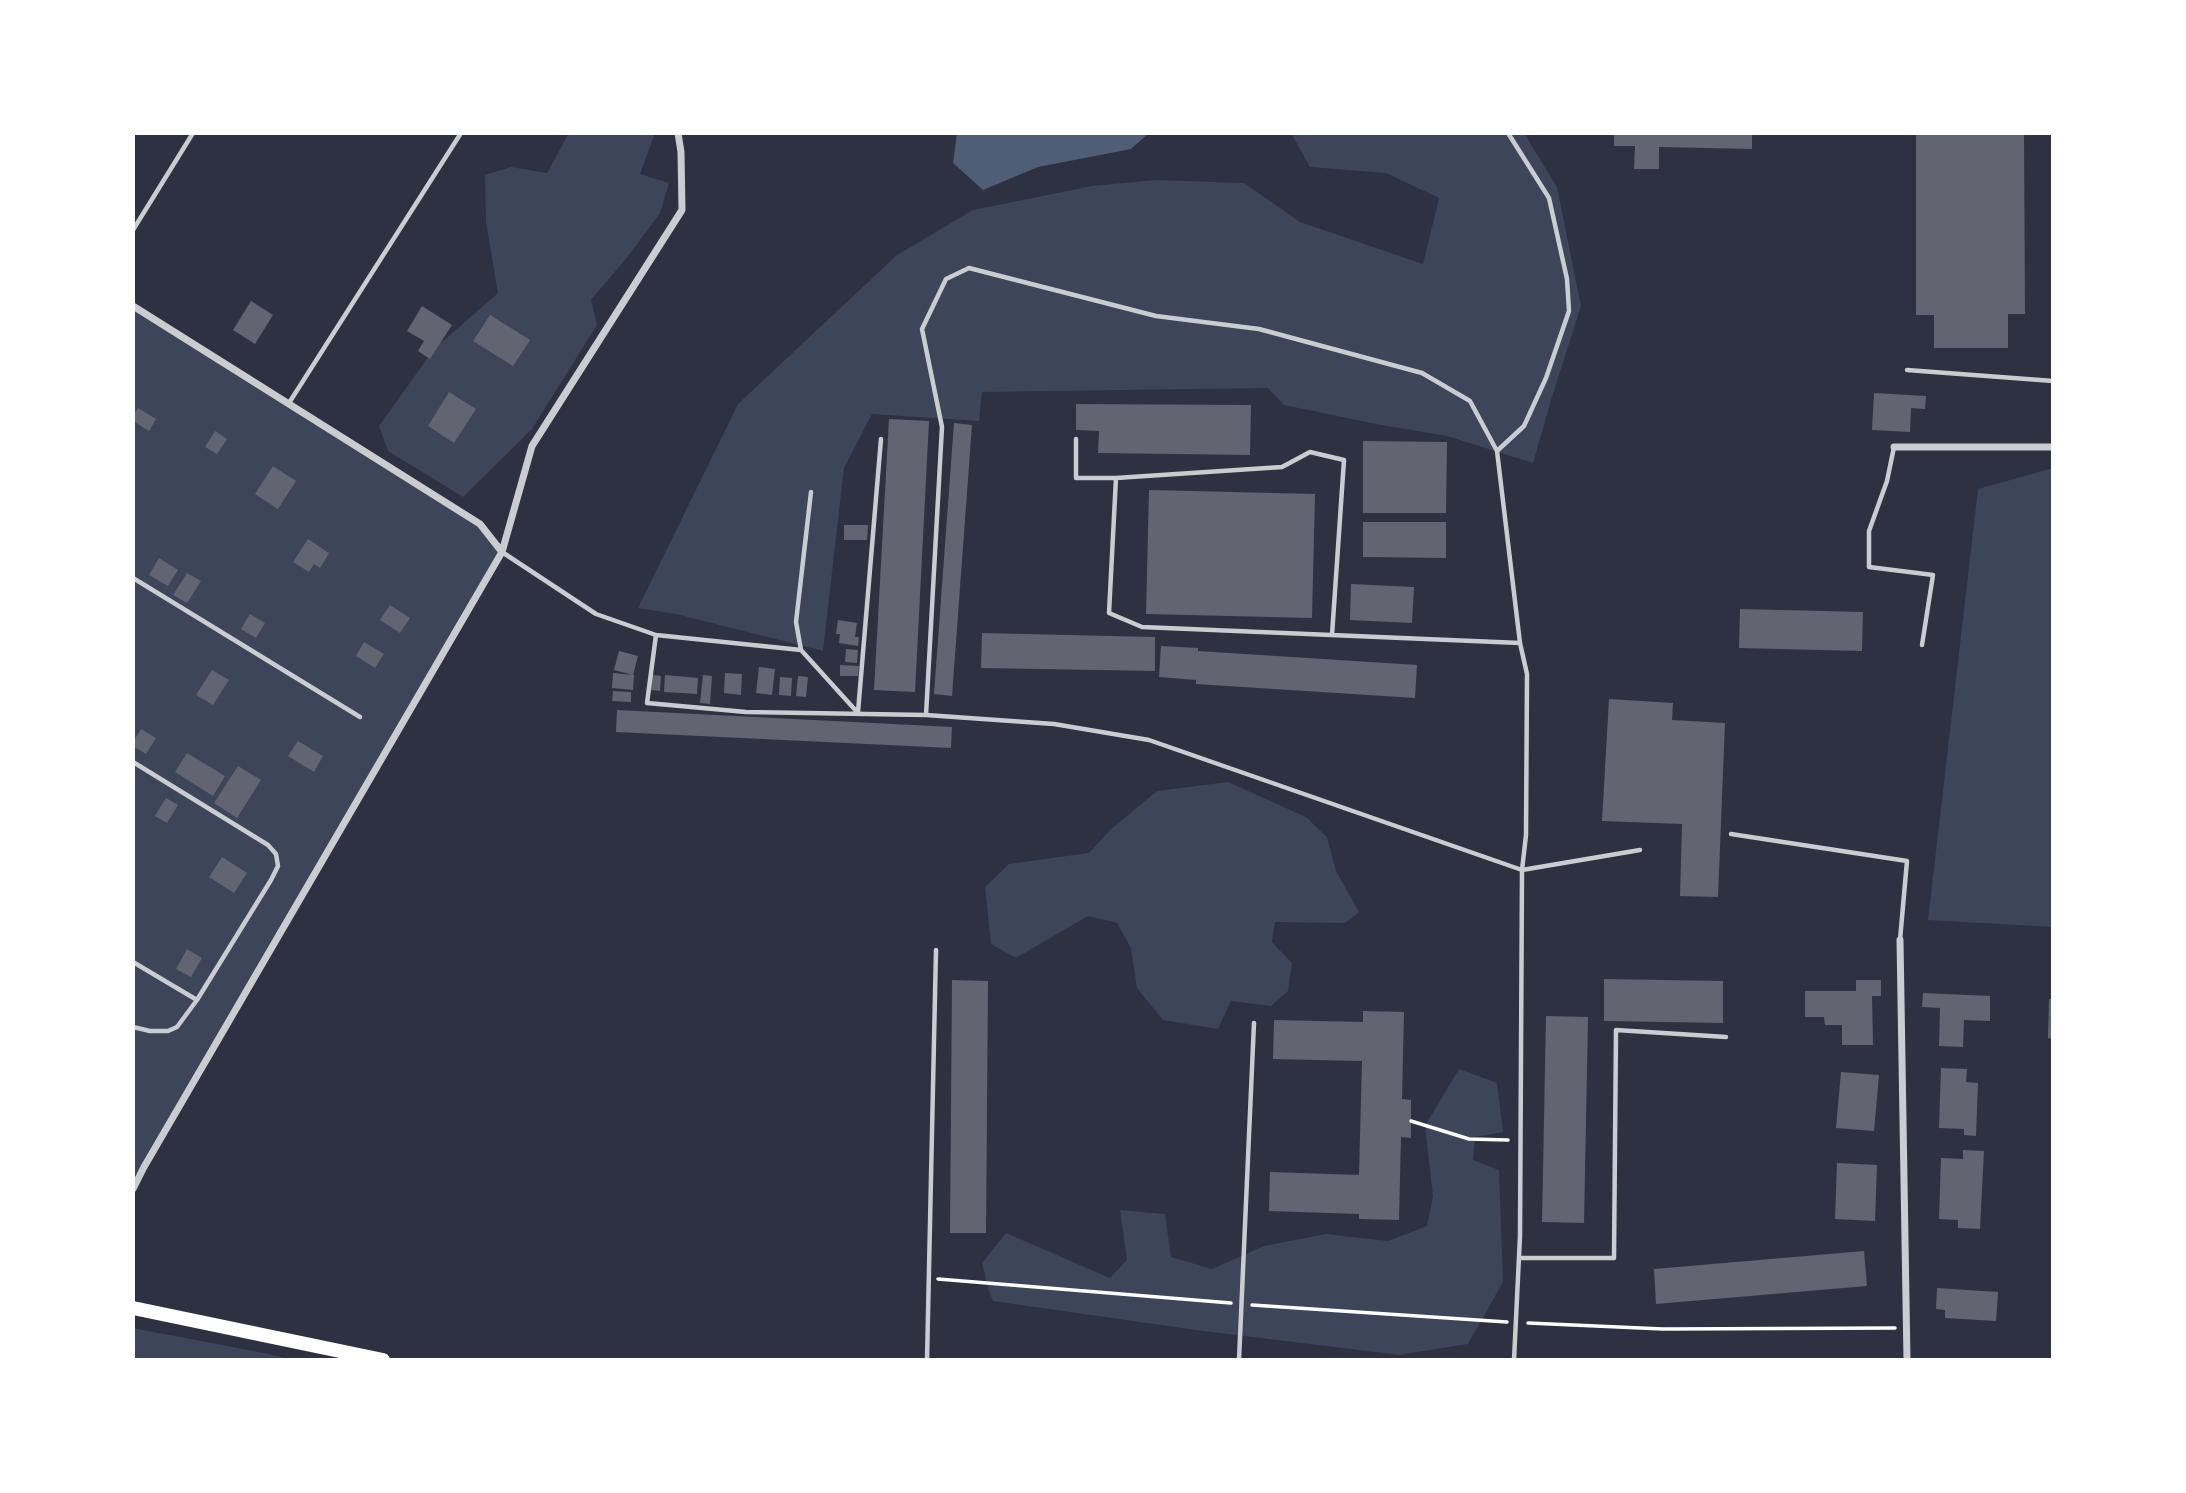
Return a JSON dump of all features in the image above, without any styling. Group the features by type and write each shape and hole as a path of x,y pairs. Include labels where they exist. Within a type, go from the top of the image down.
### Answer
{"main road":[{"path":"133,1308 383,1360"}],"street":[{"path":"133,1189 502,552 533,446 682,210 678,133"},
{"path":"133,306 480,524 502,552"},
{"path":"1894,447 2053,447"},
{"path":"1900,940 1907,1360"}],"lane":[{"path":"133,230 193,133"},
{"path":"289,404 461,133"},
{"path":"1497,452 1524,426 1546,378 1569,310 1567,279 1549,198 1508,133"},
{"path":"926,715 942,427 922,329 946,279 969,268 1156,316 1259,329 1422,373 1470,401 1497,452 1520,643 1527,674 1526,835 1522,870 1519,1258 1514,1360"},
{"path":"1908,370 2053,381"},
{"path":"858,713 881,439"},
{"path":"1076,439 1076,478 1116,478 1282,467 1310,452 1344,460 1332,635"},
{"path":"1894,447 1887,481 1869,531 1870,567 1933,575 1922,645"},
{"path":"1116,478 1109,613 1142,627 1520,643"},
{"path":"811,492 796,622 801,650 858,713"},
{"path":"502,552 596,614 656,635 801,650"},
{"path":"133,578 360,717"},
{"path":"656,635 646,703 746,712 926,715 1054,724 1149,740 1522,870 1640,850"},
{"path":"133,762 268,845 276,854 278,866 197,1000 177,1027 168,1031 133,1027"},
{"path":"1731,834 1907,861 1900,940"},
{"path":"927,1360 936,950"},
{"path":"133,962 197,1000"},
{"path":"1239,1360 1254,1023"},
{"path":"1519,1258 1614,1258 1616,1030 1726,1037"}],"path":[{"path":"1411,1121 1469,1139 1521,1141"},
{"path":"929,1279 1241,1304 1516,1322 1663,1329 1906,1328"}],"shaded area":[{"path":"569,133 655,133 640,174 669,183 660,213 591,300 597,325 532,429 463,497 388,451 379,426 434,349 498,293 486,222 485,175 511,167 547,173"},
{"path":"957,133 1149,133 1131,149 1038,167 983,190 953,163"},
{"path":"1291,133 1524,133 1557,187 1581,306 1533,463 1447,436 1284,405 1268,388 982,392 979,421 872,414 844,468 823,651 676,614 638,608 738,404 897,255 973,210 1092,186 1155,180 1244,183 1300,222 1423,264 1439,198 1386,173 1310,167"},
{"path":"133,306 480,524 502,552 144,1167 133,1178"},
{"path":"2053,468 2053,927 1928,920 1978,489"},
{"path":"1228,782 1306,817 1327,837 1336,871 1359,912 1345,923 1275,922 1272,942 1292,963 1288,991 1271,1006 1231,1001 1218,1029 1163,1020 1137,988 1131,948 1117,923 1088,916 1016,958 991,944 985,887 1009,864 1089,853 1110,830 1157,791"},
{"path":"1459,1069 1497,1083 1503,1132 1475,1137 1473,1160 1499,1170 1503,1282 1468,1344 1399,1355 993,1301 982,1263 1006,1233 1110,1278 1127,1260 1120,1210 1165,1214 1171,1257 1212,1269 1264,1246 1326,1234 1388,1241 1427,1226 1433,1196 1425,1126"},
{"path":"133,1328 269,1354 292,1360 133,1360"}],"building":[{"path":"1614,133 1752,133 1752,149 1659,147 1659,169 1634,169 1635,146 1614,146"},
{"path":"1916,133 2024,133 2025,314 2008,314 2008,348 1934,348 1934,315 1916,315"},
{"path":"251,301 273,315 255,344 233,330"},
{"path":"422,306 452,325 430,359 418,351 424,341 407,331"},
{"path":"490,315 530,340 513,366 473,341"},
{"path":"449,392 476,409 454,443 428,426"},
{"path":"1874,393 1926,396 1925,409 1911,408 1910,432 1872,430"},
{"path":"1076,404 1251,405 1250,455 1098,453 1099,431 1076,430"},
{"path":"138,408 156,419 149,431 133,421"},
{"path":"889,419 929,421 915,692 874,690"},
{"path":"954,423 972,425 952,696 934,694"},
{"path":"215,431 227,439 217,454 205,447"},
{"path":"1363,441 1447,442 1446,513 1363,513"},
{"path":"273,466 296,481 278,509 255,494"},
{"path":"1149,490 1315,494 1312,618 1146,614"},
{"path":"1363,522 1446,522 1446,558 1363,557"},
{"path":"844,525 868,525 867,540 844,540"},
{"path":"308,539 329,553 320,568 314,564 309,572 293,562"},
{"path":"159,558 178,570 168,586 149,575"},
{"path":"187,573 201,581 187,603 173,595"},
{"path":"1351,584 1414,587 1412,623 1350,620"},
{"path":"390,605 410,618 400,633 380,620"},
{"path":"1740,609 1863,612 1862,651 1739,648"},
{"path":"250,614 265,623 256,638 241,629"},
{"path":"838,620 857,623 855,637 859,637 858,646 839,643 840,634 836,634"},
{"path":"982,633 1155,637 1155,671 981,668"},
{"path":"364,642 384,654 375,668 356,656"},
{"path":"1161,646 1198,648 1198,651 1417,665 1415,698 1196,684 1196,680 1159,677"},
{"path":"846,649 858,650 857,663 845,662"},
{"path":"619,651 638,656 633,675 614,670"},
{"path":"840,665 859,666 858,676 840,676"},
{"path":"759,667 775,669 772,695 756,693"},
{"path":"212,670 229,680 213,705 196,695"},
{"path":"613,673 634,675 633,690 612,688"},
{"path":"725,673 742,674 741,695 724,693"},
{"path":"652,675 661,676 660,691 651,690"},
{"path":"665,675 698,678 697,694 664,692"},
{"path":"703,675 712,676 710,704 700,703"},
{"path":"798,676 808,677 806,697 796,696"},
{"path":"780,677 792,678 791,696 779,695"},
{"path":"613,691 631,692 631,702 612,701"},
{"path":"1609,699 1673,703 1672,720 1725,723 1718,897 1680,896 1682,824 1602,821"},
{"path":"617,710 952,727 951,748 616,732"},
{"path":"141,729 156,738 146,754 133,746"},
{"path":"298,741 323,756 314,772 288,756"},
{"path":"187,753 225,776 213,796 175,772"},
{"path":"238,766 261,780 237,818 214,803"},
{"path":"166,798 178,805 167,823 155,816"},
{"path":"222,857 247,873 234,893 209,877"},
{"path":"187,949 202,958 191,977 176,969"},
{"path":"1604,979 1723,981 1723,1023 1604,1021"},
{"path":"952,980 988,981 986,1233 950,1233"},
{"path":"1856,980 1881,980 1881,996 1872,996 1873,1045 1842,1045 1842,1025 1825,1025 1824,1017 1805,1017 1805,991 1856,991"},
{"path":"1923,993 1990,996 1990,1021 1964,1020 1963,1047 1939,1046 1940,1008 1922,1007"},
{"path":"2049,999 2053,999 2053,1039 2048,1038"},
{"path":"1363,1011 1404,1012 1402,1099 1411,1100 1411,1138 1401,1137 1399,1220 1359,1219 1359,1214 1269,1211 1270,1172 1359,1175 1362,1061 1273,1059 1274,1020 1363,1022"},
{"path":"1546,1016 1588,1017 1584,1223 1542,1222"},
{"path":"1941,1068 1967,1069 1966,1082 1978,1083 1976,1136 1964,1135 1964,1129 1939,1128"},
{"path":"1841,1072 1879,1075 1874,1131 1836,1128"},
{"path":"1963,1150 1984,1151 1980,1229 1958,1228 1958,1220 1939,1219 1941,1158 1963,1159"},
{"path":"1837,1163 1877,1165 1875,1221 1835,1219"},
{"path":"1864,1251 1867,1286 1656,1304 1654,1269"},
{"path":"1937,1288 1998,1292 1996,1321 1945,1318 1945,1310 1936,1309"}]}
